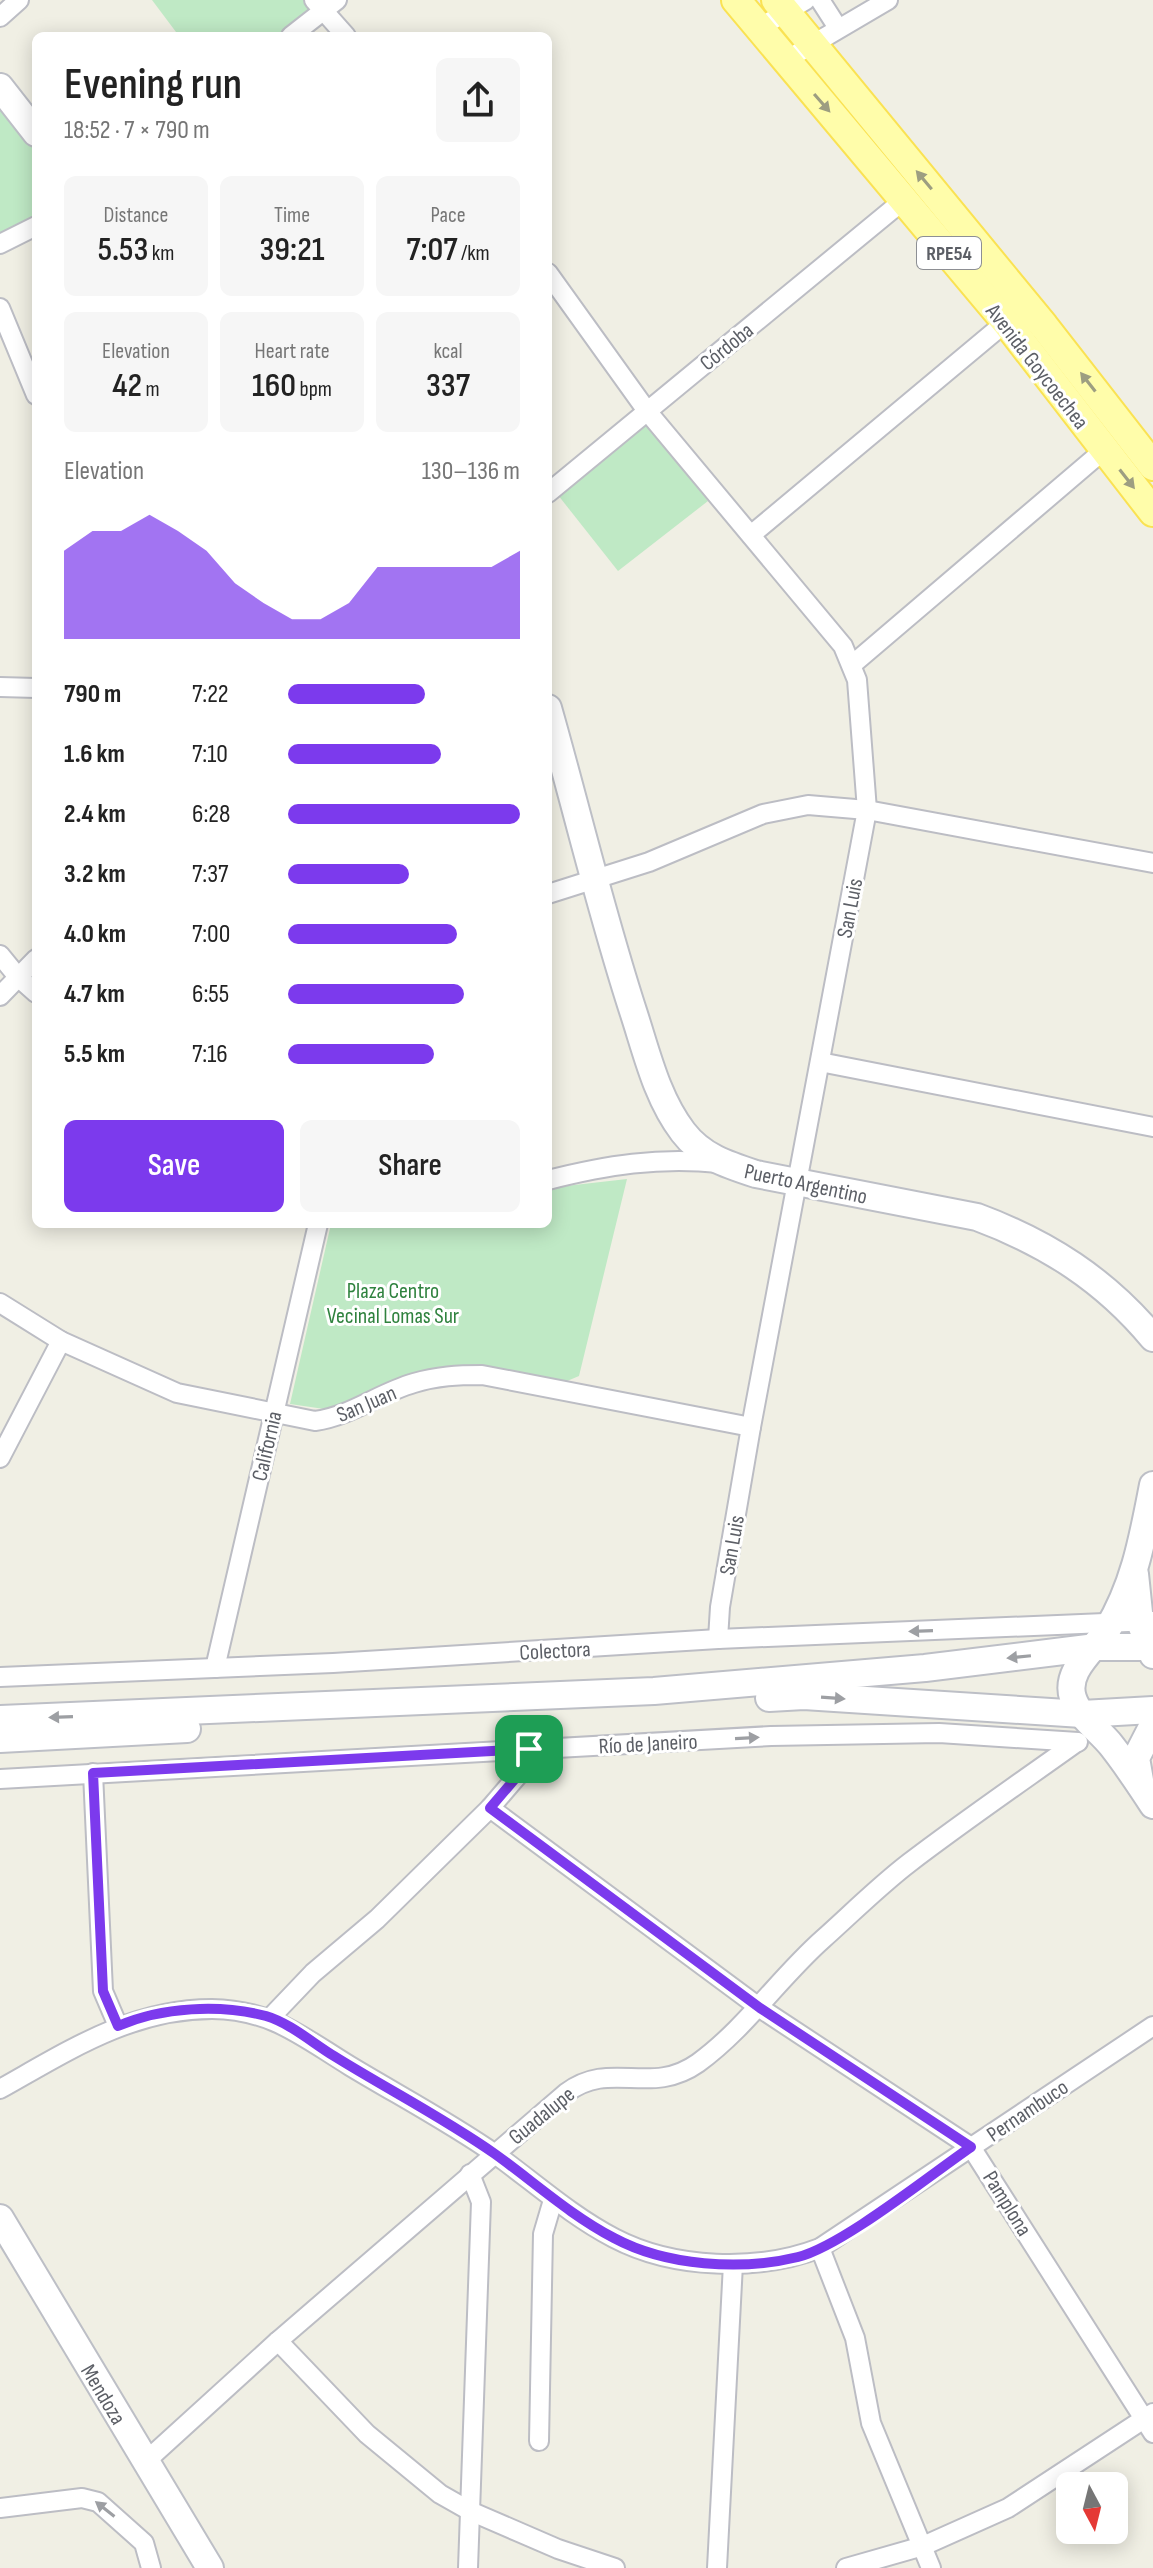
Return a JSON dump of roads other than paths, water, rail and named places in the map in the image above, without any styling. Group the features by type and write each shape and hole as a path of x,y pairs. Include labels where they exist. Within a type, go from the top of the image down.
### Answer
{"main road":[{"name":"Avenida Goycoechea","path":"736,0 1006,322 1153,512"},
{"name":"Avenida Goycoechea","path":"789,4 811,44 1044,326 1153,466"},
{"path":"0,87 32,128"},
{"name":"Puerto Argentino","path":"552,723 595,880 600,911 662,1097 683,1132 699,1149 724,1164 798,1183 977,1217 1006,1228 1077,1266 1109,1292 1153,1338"},
{"path":"1147,1796 1110,1744 1082,1714 1071,1694 1071,1683 1077,1667 1096,1647 1135,1574 1153,1485"},
{"path":"0,1719 654,1691 925,1668 1096,1647 1149,1638 1135,1574"},
{"path":"0,1739 804,1696 1082,1714 1153,1710"},
{"path":"1147,1796 1136,1758 1150,1735"},
{"name":"Mendoza","path":"0,2218 210,2568"}],"street":[{"path":"0,17 19,0"},
{"path":"820,0 838,28"},
{"path":"786,60 888,0"},
{"path":"295,32 325,4 343,32"},
{"path":"759,28 789,4"},
{"name":"Córdoba","path":"552,490 905,199"},
{"path":"0,244 32,228"},
{"name":"San Luis","path":"552,279 647,411 843,646 853,664 865,758 867,810 751,1427 718,1639"},
{"path":"0,308 32,385"},
{"path":"751,535 1006,322"},
{"path":"853,664 1104,450"},
{"path":"0,687 32,688"},
{"path":"552,893 595,880 784,808 808,805 867,810 1153,863"},
{"path":"0,955 32,989"},
{"path":"0,996 32,963"},
{"path":"820,1062 1153,1127"},
{"path":"552,1179 635,1161 672,1158 724,1164"},
{"name":"California","path":"215,1668 317,1228"},
{"name":"San Juan","path":"0,1303 61,1341 177,1393 315,1421 334,1419 411,1383 445,1375 482,1375 751,1427"},
{"path":"0,1458 61,1341"},
{"path":"1110,1623 1149,1638"},
{"name":"Colectora","path":"0,1677 718,1639 1110,1623"},
{"name":"Río de Janeiro","path":"0,1779 771,1736 939,1733 1110,1744 1150,1735"},
{"name":"Guadalupe","path":"145,2462 278,2341 577,2085 612,2076 659,2080 697,2063 760,2008 812,1949 908,1864 1077,1742"},
{"path":"271,2017 304,1981 377,1919 490,1808 526,1766 529,1749"},
{"path":"93,1773 103,1991 118,2026"},
{"name":"Pamplona","path":"490,1808 760,2008 971,2147 1150,2422"},
{"name":"Pernambuco","path":"0,2089 118,2026 161,2014 210,2009 271,2017 494,2154 553,2200 614,2239 650,2253 733,2264 798,2257 820,2248 1153,2026"},
{"path":"468,2568 481,2202 470,2174"},
{"path":"539,2441 543,2234 553,2200"},
{"path":"820,2248 857,2347 871,2423 931,2568"},
{"path":"717,2568 733,2264"},
{"path":"278,2341 378,2443 440,2494 470,2511 558,2549 615,2568"},
{"path":"846,2568 923,2546 1008,2508 1150,2422"},
{"path":"0,2508 82,2498 98,2502 144,2543 151,2568"}],"park label":[{"name":"Plaza Centro Vecinal Lomas Sur","path":"393,1302"}]}
